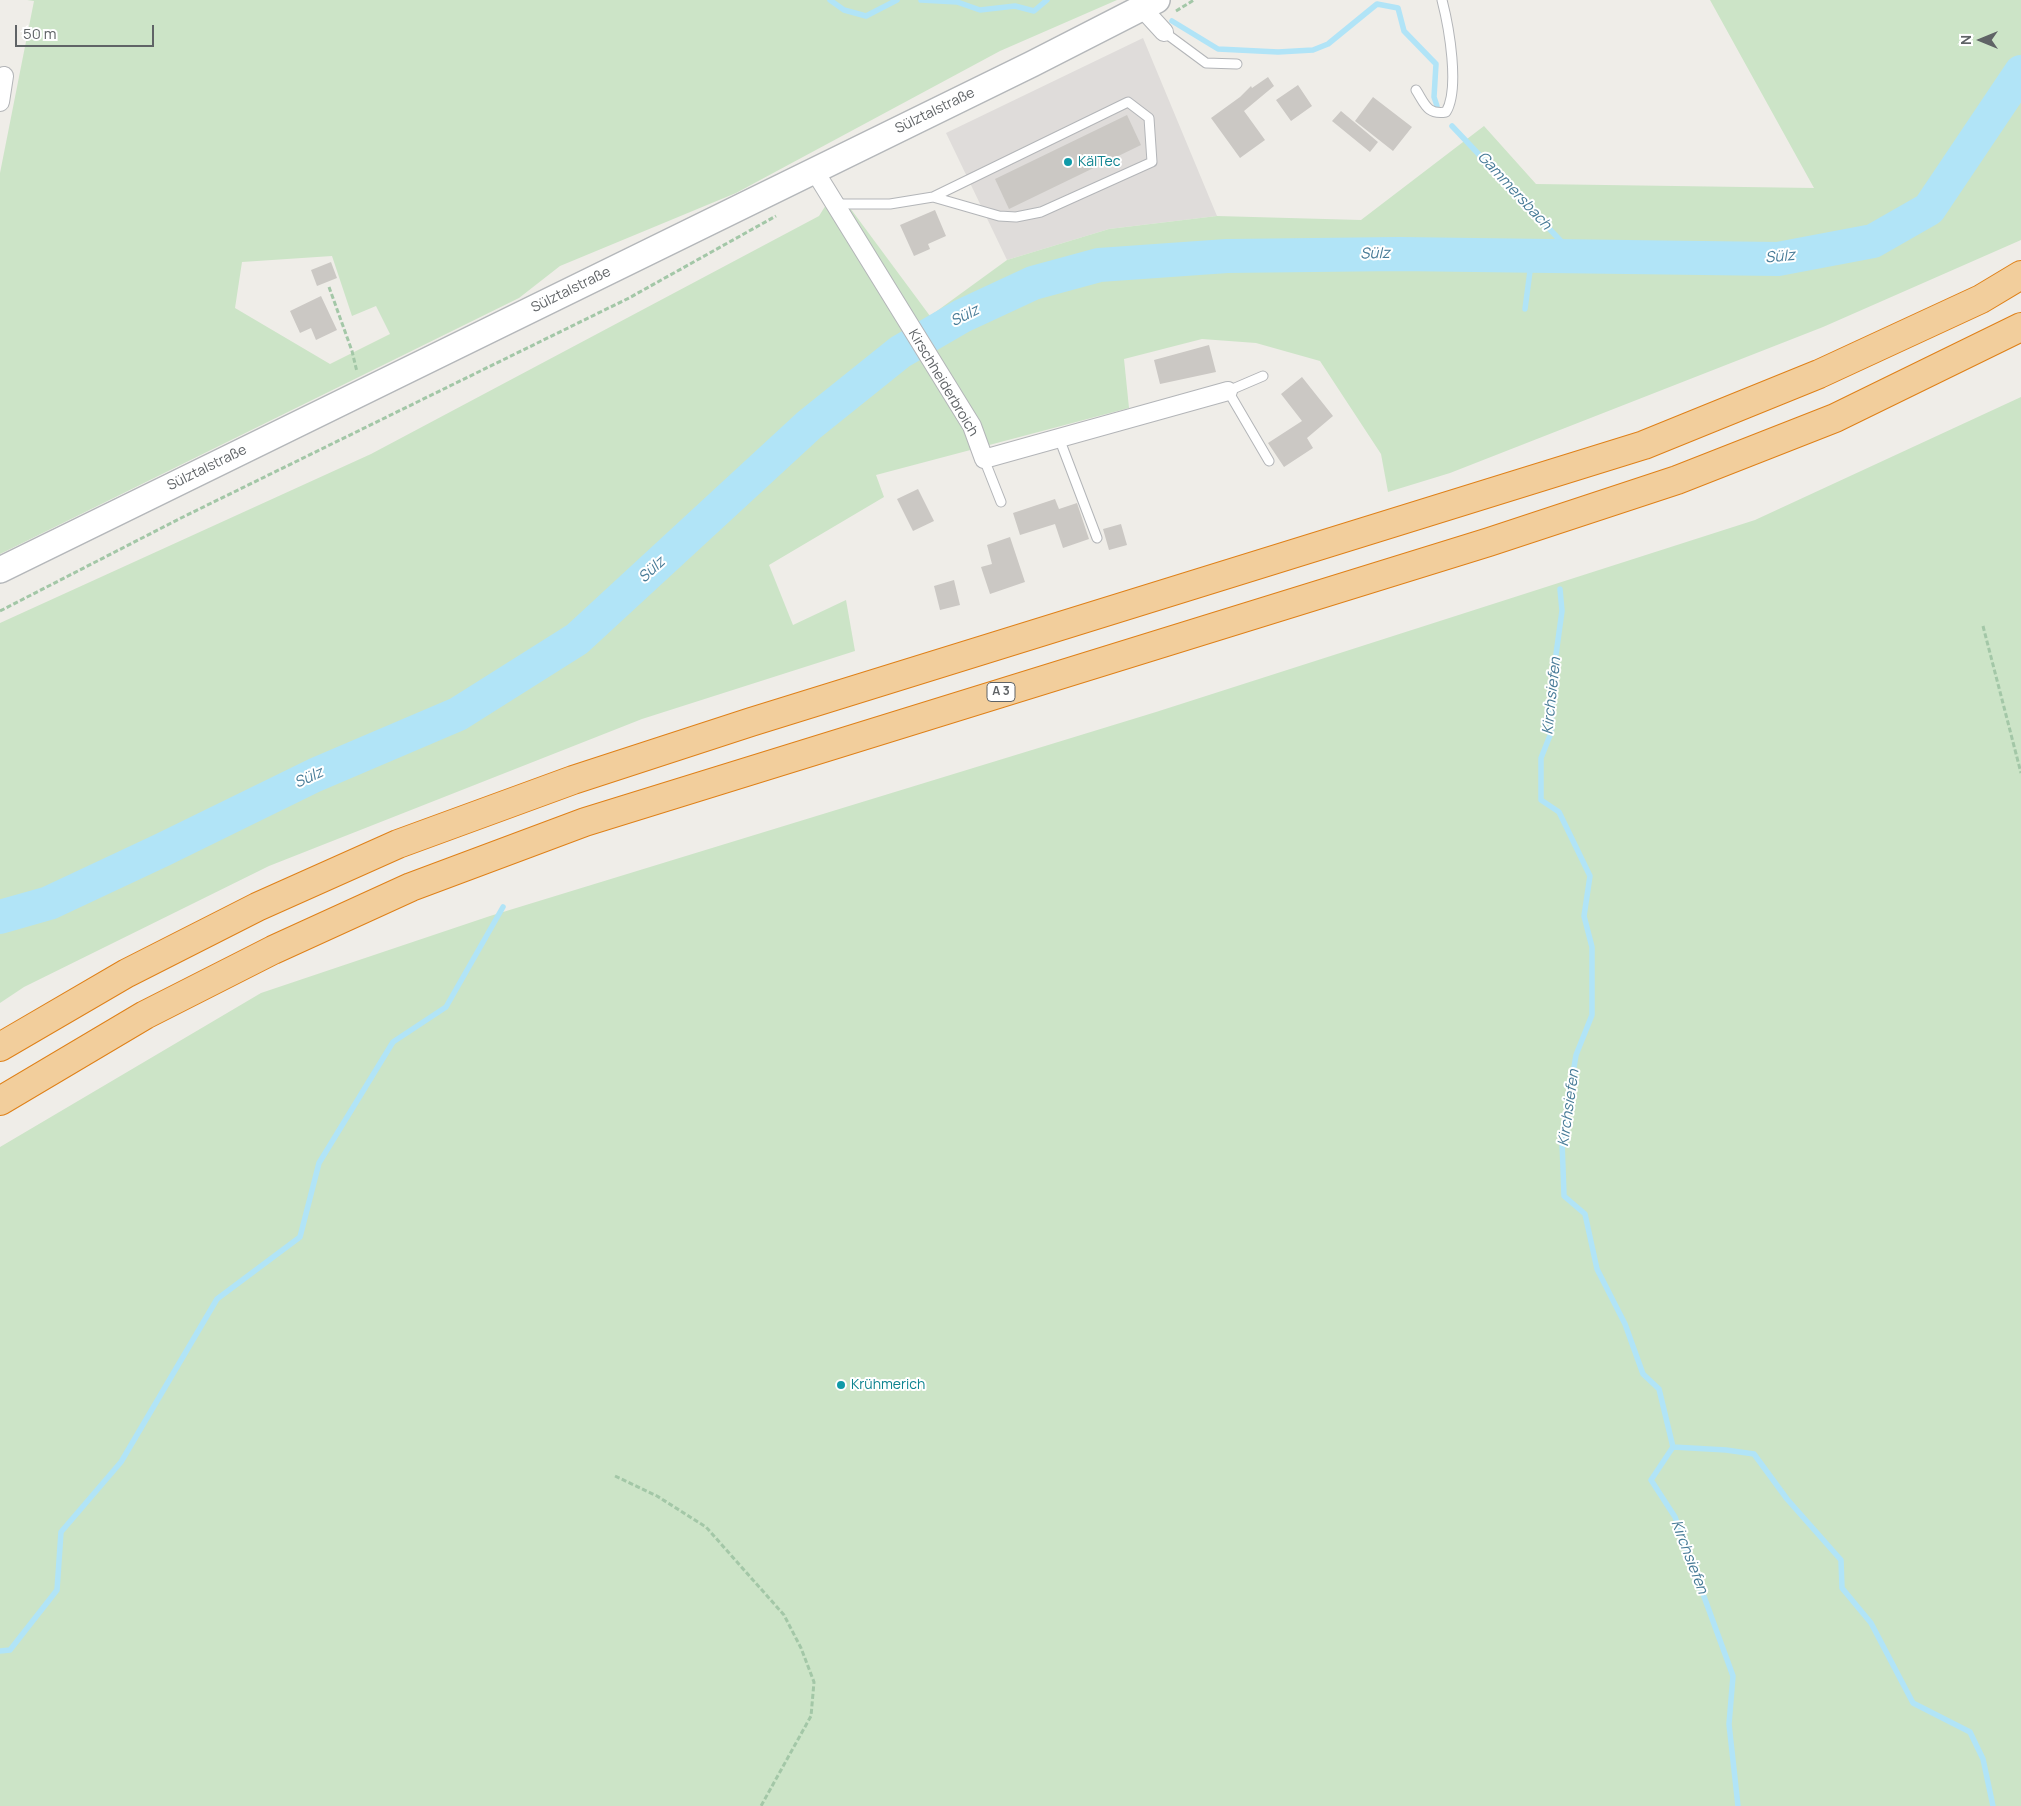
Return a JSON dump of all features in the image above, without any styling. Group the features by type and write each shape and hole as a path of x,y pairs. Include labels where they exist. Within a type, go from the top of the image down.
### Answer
{"highway":[{"path":"0,1048 127,974 257,907 398,844 573,780 704,737 1644,445 1819,374 1981,299 2021,275"},
{"name":"A 3","path":"0,1101 145,1014 273,950 411,887 585,822 1489,542 1677,480 1835,418 2021,327"}],"main road":[{"name":"Sülztalstraße","path":"2,569 814,170 1154,16"}],"street":[{"path":"0,102 4,76"},
{"name":"Kirschheiderbroich","path":"814,170 972,426 984,459"},
{"path":"984,459 1228,391"}],"lane":[{"path":"1416,90 1430,112 1435,114 1446,112 1450,106 1452,64 1448,22 1442,0"},
{"path":"1154,16 1206,63 1237,64"},
{"path":"834,204 890,204 933,197 1128,102 1149,118 1152,162 1041,212 1016,217 999,216 933,197"},
{"path":"1263,376 1228,391 1269,461"},
{"path":"1059,438 1097,538"},
{"path":"984,459 1001,502"}],"path":[{"path":"1154,16 1194,0"},
{"path":"0,611 181,518 629,298 782,212"},
{"path":"328,287 352,351 361,393"},
{"path":"1983,626 2021,773"},
{"path":"615,1476 657,1496 706,1527 784,1614 801,1648 814,1682 811,1716 761,1806"}],"shaded area":[{"path":"1143,38 1217,216 1109,229 1007,260 946,133"}],"green space":[{"path":"27,0 1117,0 1000,51 736,193 560,266 519,298 0,554 0,173 34,1","holes":["332,256 352,316 376,306 390,334 330,364 235,308 242,262"]},
{"path":"1710,0 2021,0 2021,240 1823,327 1450,473 1388,492 1381,454 1320,361 1256,343 1202,339 1124,359 1129,408 876,475 884,497 769,565 793,625 846,600 855,651 642,719 269,866 24,987 0,1003 0,623 371,454 819,216 836,189 930,316 1007,260 1109,229 1217,216 1361,220 1484,126 1536,184 1814,188"},
{"path":"2021,397 2021,1806 0,1806 0,1147 261,993 490,916 1156,712 1755,520"}],"building":[{"path":"1268,77 1274,86 1244,111 1265,140 1240,158 1211,118 1240,97 1251,86 1252,88"},
{"path":"1298,85 1312,106 1291,121 1276,100"},
{"path":"1373,97 1412,127 1393,151 1355,121"},
{"path":"1341,111 1378,142 1370,152 1332,121"},
{"name":"KälTec","path":"1127,115 1141,145 1009,209 995,179"},
{"path":"935,210 946,236 928,244 930,249 914,256 900,225"},
{"path":"331,262 337,278 317,286 311,270"},
{"path":"321,296 337,330 316,340 311,328 300,333 290,311"},
{"path":"1209,345 1216,372 1160,384 1154,360"},
{"path":"1302,377 1333,416 1307,438 1313,448 1284,467 1268,443 1302,421 1281,394"},
{"path":"918,489 934,521 913,531 897,499"},
{"path":"1055,499 1059,509 1077,503 1089,539 1063,548 1055,524 1020,535 1013,513"},
{"path":"1121,524 1127,545 1109,550 1103,529"},
{"path":"1010,537 1025,582 990,594 981,567 992,564 987,545"},
{"path":"954,580 960,605 940,610 934,586"}],"waterway":[{"name":"Gammersbach","path":"830,0 844,10 866,16 897,0"},
{"name":"Gammersbach","path":"921,0 957,2 980,10 1015,6 1034,11 1047,0"},
{"name":"Gammersbach","path":"1172,21 1218,49 1278,52 1313,50 1328,44 1377,4 1398,8 1404,31 1436,64 1434,97 1437,106"},
{"name":"Sülz","path":"0,917 49,903 315,775 458,714 577,639 809,425 900,352 962,316 1033,283 1099,265 1227,256 1399,254 1778,259 1873,241 1929,209 2021,72"},
{"name":"Gammersbach","path":"1452,126 1576,257"},
{"name":"Kirchsiefen","path":"1525,309 1532,256"},
{"name":"Kirchsiefen","path":"1560,589 1562,611 1553,676 1551,733 1541,758 1541,800 1559,812 1590,876 1584,916 1592,947 1592,1015 1576,1055 1562,1141 1564,1196 1585,1214 1597,1269 1625,1324 1643,1374 1659,1389 1673,1447 1651,1480 1675,1517 1733,1676 1729,1724 1738,1806"},
{"path":"0,1651 10,1650 57,1590 61,1532 121,1462 217,1299 300,1237 319,1163 393,1042 446,1007 503,907"},
{"path":"1673,1447 1726,1450 1754,1454 1787,1499 1841,1560 1842,1588 1871,1623 1913,1703 1970,1732 1983,1759 1993,1806"}],"place":[{"name":"KälTec","path":"1068,162"},
{"name":"Krühmerich","path":"841,1385"}]}
